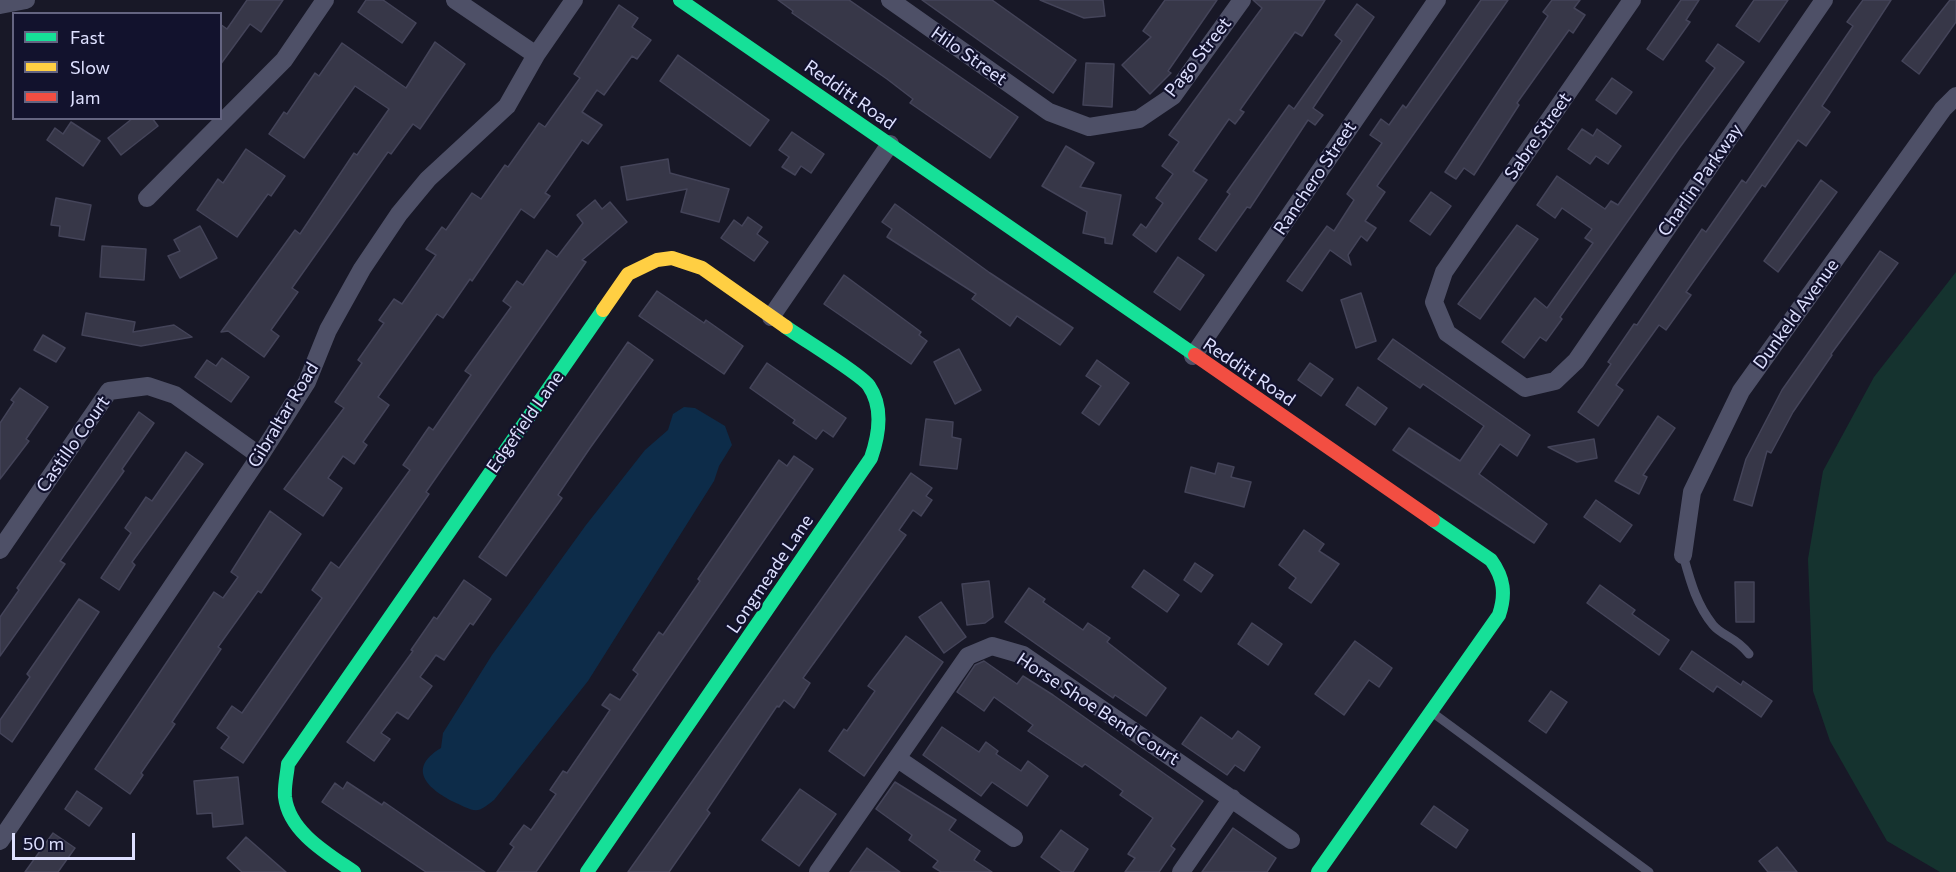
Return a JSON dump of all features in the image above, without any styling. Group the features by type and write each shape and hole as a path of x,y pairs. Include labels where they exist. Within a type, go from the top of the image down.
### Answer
{"street":[{"path":"0,4 26,0"},
{"path":"147,198 284,60 325,0"},
{"path":"455,0 536,56"},
{"name":"Gibraltar Road","path":"0,841 260,456 307,382 328,330 362,269 399,214 428,179 507,106 536,56 574,0"},
{"name":"Redditt Road","path":"680,0 1491,560 1501,572 1506,586 1499,615 1318,872"},
{"name":"Hilo Street","path":"890,0 1049,112"},
{"name":"Pago Street","path":"1049,112 1089,127 1139,119 1173,96 1242,0"},
{"name":"Ranchero Street","path":"1193,356 1437,0"},
{"name":"Sabre Street","path":"1575,360 1555,381 1525,388 1447,333 1434,302 1444,272 1632,0"},
{"name":"Charlin Parkway","path":"1575,360 1824,0"},
{"name":"Dunkeld Avenue","path":"1683,555 1692,492 1741,391 1943,109 1956,96"},
{"path":"771,317 890,144"},
{"name":"Edgefield Lane","path":"354,872 313,842 293,820 285,800 288,764 628,274 655,260 678,256 702,268 771,317"},
{"name":"Longmeade Lane","path":"587,872 871,458 881,433 879,407 869,385 771,317"},
{"name":"Castillo Court","path":"0,550 110,391 148,386 175,395 260,456"},
{"name":"Horse Shoe Bend Court","path":"818,872 968,656 992,646 1023,655 1292,840"},
{"path":"898,759 1014,838"},
{"path":"1181,872 1232,798"}],"lane":[{"path":"1683,555 1693,593 1713,626 1739,641 1749,654"},
{"path":"1431,712 1649,872"}],"green space":[{"path":"1956,272 1956,872 1940,872 1887,841 1830,741 1813,691 1808,559 1823,471 1874,377"}],"water":[{"path":"684,407 695,408 725,426 732,445 719,466 714,481 588,681 494,800 475,810 447,798 425,779 424,764 441,748 443,733 492,655 586,525 645,450 668,430 673,414"}],"building":[{"path":"247,0 283,0 261,32 250,24 222,62 222,25 227,29"},
{"path":"366,0 383,0 416,23 402,43 358,12"},
{"path":"778,0 849,0 1018,117 990,158 910,103 913,99 792,13 793,11"},
{"path":"922,0 992,0 1076,60 1053,93"},
{"path":"1040,0 1103,0 1105,16 1084,18"},
{"path":"1165,0 1217,0 1168,71 1171,73 1150,94 1122,65 1151,37 1143,31"},
{"path":"1253,0 1325,0 1302,36 1295,32 1240,110 1244,112 1235,124 1229,119 1193,171 1207,180 1156,252 1133,235 1141,224 1146,228 1163,203 1156,198 1173,174 1162,166 1179,142 1169,135 1262,8"},
{"path":"1481,0 1508,0 1377,186 1385,192 1365,221 1376,228 1367,241 1361,236 1348,255 1351,265 1330,250 1302,291 1287,281 1327,226 1334,231 1354,200 1347,194 1382,143 1370,135 1381,119 1389,125 1403,105 1406,108"},
{"path":"1552,0 1580,0 1574,8 1585,15 1573,33 1569,30 1517,103 1519,105 1474,175 1464,168 1456,179 1445,172 1548,16 1543,12"},
{"path":"1681,0 1699,0 1686,20 1690,22 1663,60 1647,49"},
{"path":"1754,0 1788,0 1759,42 1736,26"},
{"path":"1863,0 1891,0 1822,106 1830,112 1806,146 1798,140 1765,187 1762,185 1686,292 1691,295 1666,330 1659,325 1616,385 1623,390 1598,426 1578,412 1611,364 1608,362 1634,324 1637,325 1702,229 1706,232 1742,180 1746,183 1853,26 1847,22"},
{"path":"1950,0 1956,0 1956,22 1919,74 1902,61"},
{"path":"1357,4 1374,17 1313,108 1323,115 1315,125 1308,120 1250,208 1247,207 1216,251 1199,239 1230,194 1227,192 1289,105 1294,109 1342,41 1335,35"},
{"path":"619,5 638,18 632,27 651,40 637,59 632,56 604,95 597,90 582,112 602,125 588,144 582,140 545,193 550,196 534,218 521,209 472,281 470,279 443,318 437,314 378,397 389,405 363,442 367,445 354,464 343,456 328,478 342,488 323,516 284,489 344,408 335,402 362,363 358,360 384,323 379,320 394,299 402,304 436,255 426,249 442,227 446,230 472,193 481,199 505,165 508,167 539,123 545,127 580,78 574,74"},
{"path":"435,42 465,64 420,129 413,124 391,154 388,152 292,288 298,292 271,330 279,336 264,357 228,331 221,332 295,230 300,234 354,153 357,155 389,109 355,86 304,158 269,134 284,112 287,114 315,73 319,76 342,43 406,88"},
{"path":"1718,44 1744,62 1680,147 1560,317 1562,319 1546,341 1540,337 1524,358 1502,342 1535,298 1547,308 1593,243 1585,238 1592,229 1562,208 1555,218 1537,205 1557,176 1605,209 1611,201 1618,205 1715,68 1706,61"},
{"path":"678,55 769,120 750,146 660,81"},
{"path":"1086,63 1114,64 1112,107 1083,105"},
{"path":"1612,78 1632,92 1616,114 1596,100"},
{"path":"130,120 154,120 158,126 121,155 108,138"},
{"path":"71,122 100,141 83,166 47,140 55,128 63,134"},
{"path":"1582,129 1593,136 1597,129 1621,146 1608,164 1596,156 1590,164 1568,149"},
{"path":"792,132 824,154 811,173 801,166 795,175 782,167 789,157 779,150"},
{"path":"1066,146 1094,163 1080,187 1121,195 1112,244 1105,243 1105,238 1083,233 1087,212 1042,186"},
{"path":"246,149 285,176 271,196 268,194 237,237 197,210 218,179 223,183"},
{"path":"668,159 670,173 729,189 719,222 681,212 687,189 627,200 621,167"},
{"path":"1821,180 1837,192 1778,272 1764,261"},
{"path":"1431,192 1451,206 1430,235 1410,221"},
{"path":"56,198 91,205 84,240 59,236 60,226 51,225"},
{"path":"595,200 602,209 610,202 627,222 582,260 586,262 426,492 429,494 243,763 221,748 229,737 217,728 232,706 242,713 322,598 312,590 331,562 339,568 410,470 403,465 429,427 433,430 471,375 465,371 511,307 503,301 517,281 523,285 547,250 557,257 583,223 577,215"},
{"path":"895,204 990,273 1073,328 1060,345 1017,316 1010,326 972,299 976,294 887,237 892,229 882,222"},
{"path":"748,217 762,227 757,234 768,242 754,261 721,238 734,220 742,226"},
{"path":"1517,225 1538,239 1480,319 1458,304"},
{"path":"200,226 217,258 180,278 168,256 180,251 174,240"},
{"path":"102,246 146,249 144,280 100,277"},
{"path":"1880,251 1898,263 1831,354 1793,412 1771,453 1767,451 1752,506 1734,500 1746,459 1782,390"},
{"path":"1178,257 1204,275 1180,310 1154,292"},
{"path":"844,275 921,332 919,335 927,341 911,364 824,304"},
{"path":"657,291 704,323 706,320 743,346 724,374 639,316"},
{"path":"1361,293 1376,341 1356,348 1341,300"},
{"path":"86,313 135,322 133,332 174,325 192,337 141,346 82,335"},
{"path":"43,335 65,348 56,362 34,350"},
{"path":"1393,339 1530,435 1517,456 1500,444 1479,474 1547,524 1534,543 1393,450 1409,428 1460,461 1484,426 1423,384 1420,388 1378,359"},
{"path":"628,342 653,360 558,495 562,498 506,576 479,557"},
{"path":"959,349 981,390 955,404 934,362"},
{"path":"222,358 249,377 231,402 195,377 207,360 216,366"},
{"path":"1097,360 1129,383 1099,425 1082,413 1101,386 1086,376"},
{"path":"767,363 846,418 833,437 823,430 816,439 793,423 795,420 750,388"},
{"path":"1310,363 1333,379 1321,396 1298,380"},
{"path":"1358,387 1387,408 1375,425 1346,405"},
{"path":"20,388 48,407 26,439 29,441 0,479 0,423 14,402 11,400"},
{"path":"139,412 154,423 122,469 124,471 60,561 65,564 0,656 0,617 19,590 17,588"},
{"path":"1658,416 1675,428 1643,475 1647,477 1639,494 1615,481"},
{"path":"926,419 953,422 952,437 961,439 957,469 920,465"},
{"path":"1594,439 1597,458 1577,462 1548,447"},
{"path":"186,452 203,464 132,562 135,565 119,590 101,578 131,533 125,528 146,497 152,501"},
{"path":"794,456 813,469 536,872 497,872 514,847 510,844 524,825 531,830 556,794 550,790 563,771 567,773 610,710 602,705 610,694 620,700 638,674 633,670 659,632 663,635 779,460 787,466"},
{"path":"1218,463 1234,467 1231,477 1251,482 1244,507 1185,492 1191,467 1215,474"},
{"path":"911,473 932,488 926,496 932,500 921,516 913,510 899,530 906,535 803,678 810,683 794,708 784,700 779,707 777,706 707,810 710,813 669,872 628,872"},
{"path":"1596,500 1632,525 1620,542 1584,517"},
{"path":"270,511 301,534 261,593 258,591 218,647 221,649 172,722 175,724 141,773 143,775 130,794 95,769 214,592 223,598 238,577 231,572"},
{"path":"1304,530 1324,544 1319,551 1339,564 1311,603 1289,588 1296,578 1279,565"},
{"path":"1195,563 1213,575 1201,592 1184,580"},
{"path":"1144,570 1179,595 1167,612 1132,587"},
{"path":"464,580 491,599 473,625 470,623 444,660 436,655 420,677 432,686 408,719 397,712 381,733 390,739 374,761 347,742 413,651 411,650 434,617 437,619"},
{"path":"989,581 993,617 985,623 967,625 962,584"},
{"path":"1735,582 1754,582 1754,622 1736,622"},
{"path":"1600,585 1635,610 1632,614 1669,640 1659,655 1587,603"},
{"path":"1029,588 1045,599 1043,602 1083,630 1088,623 1110,638 1107,642 1166,688 1146,716 1115,695 1113,698 1005,622"},
{"path":"79,599 99,612 12,742 0,733 0,720 30,677 27,674"},
{"path":"941,602 966,637 944,653 919,617"},
{"path":"1252,623 1282,644 1268,665 1238,644"},
{"path":"906,636 943,662 864,776 829,751 844,729 847,731 875,691 868,686"},
{"path":"1355,641 1392,668 1379,687 1369,680 1344,715 1315,694"},
{"path":"1692,651 1741,685 1743,681 1772,701 1761,717 1717,686 1713,692 1680,669"},
{"path":"984,661 1017,684 1023,676 1053,695 1203,801 1171,846 1175,849 1159,872 1125,872 1135,858 1128,854 1153,818 1120,795 1123,791 1085,764 1082,767 1028,731 1033,725 994,697 984,711 957,692 975,665"},
{"path":"1551,691 1567,702 1546,733 1529,721"},
{"path":"1201,717 1232,739 1238,731 1260,747 1244,771 1235,765 1227,775 1182,744"},
{"path":"942,727 979,752 986,742 998,751 996,754 1021,771 1028,761 1048,776 1027,806 992,782 981,796 923,755"},
{"path":"238,777 243,824 213,827 212,813 197,814 194,781"},
{"path":"347,782 382,805 384,802 485,872 426,872 322,802 335,783 343,789"},
{"path":"895,782 956,820 949,830 980,851 974,860 992,872 941,872 933,867 938,861 909,840 912,835 876,809"},
{"path":"800,789 836,814 799,866 762,840"},
{"path":"77,791 102,808 89,826 65,809"},
{"path":"1434,806 1468,830 1456,848 1421,824"},
{"path":"1233,828 1276,858 1267,872 1202,872"},
{"path":"1061,830 1088,849 1073,872 1062,872 1041,857"},
{"path":"53,833 75,848 58,872 25,872"},
{"path":"246,837 286,872 242,872 227,858"},
{"path":"1777,847 1797,872 1768,872 1759,861"},
{"path":"867,848 900,872 850,872"}],"traffic: fast":[{"path":"680,0 1195,355"},
{"path":"354,872 311,841 294,821 285,797 288,764 603,310"},
{"path":"587,872 871,458 879,422 877,403 869,386 844,365 786,327"},
{"path":"1318,872 1499,615 1503,600 1502,586 1499,573 1491,560 1433,520"}],"traffic: slow":[{"path":"603,310 628,274 657,260 672,258 702,268 786,327"}],"traffic: jam":[{"path":"1195,355 1433,520"}]}
